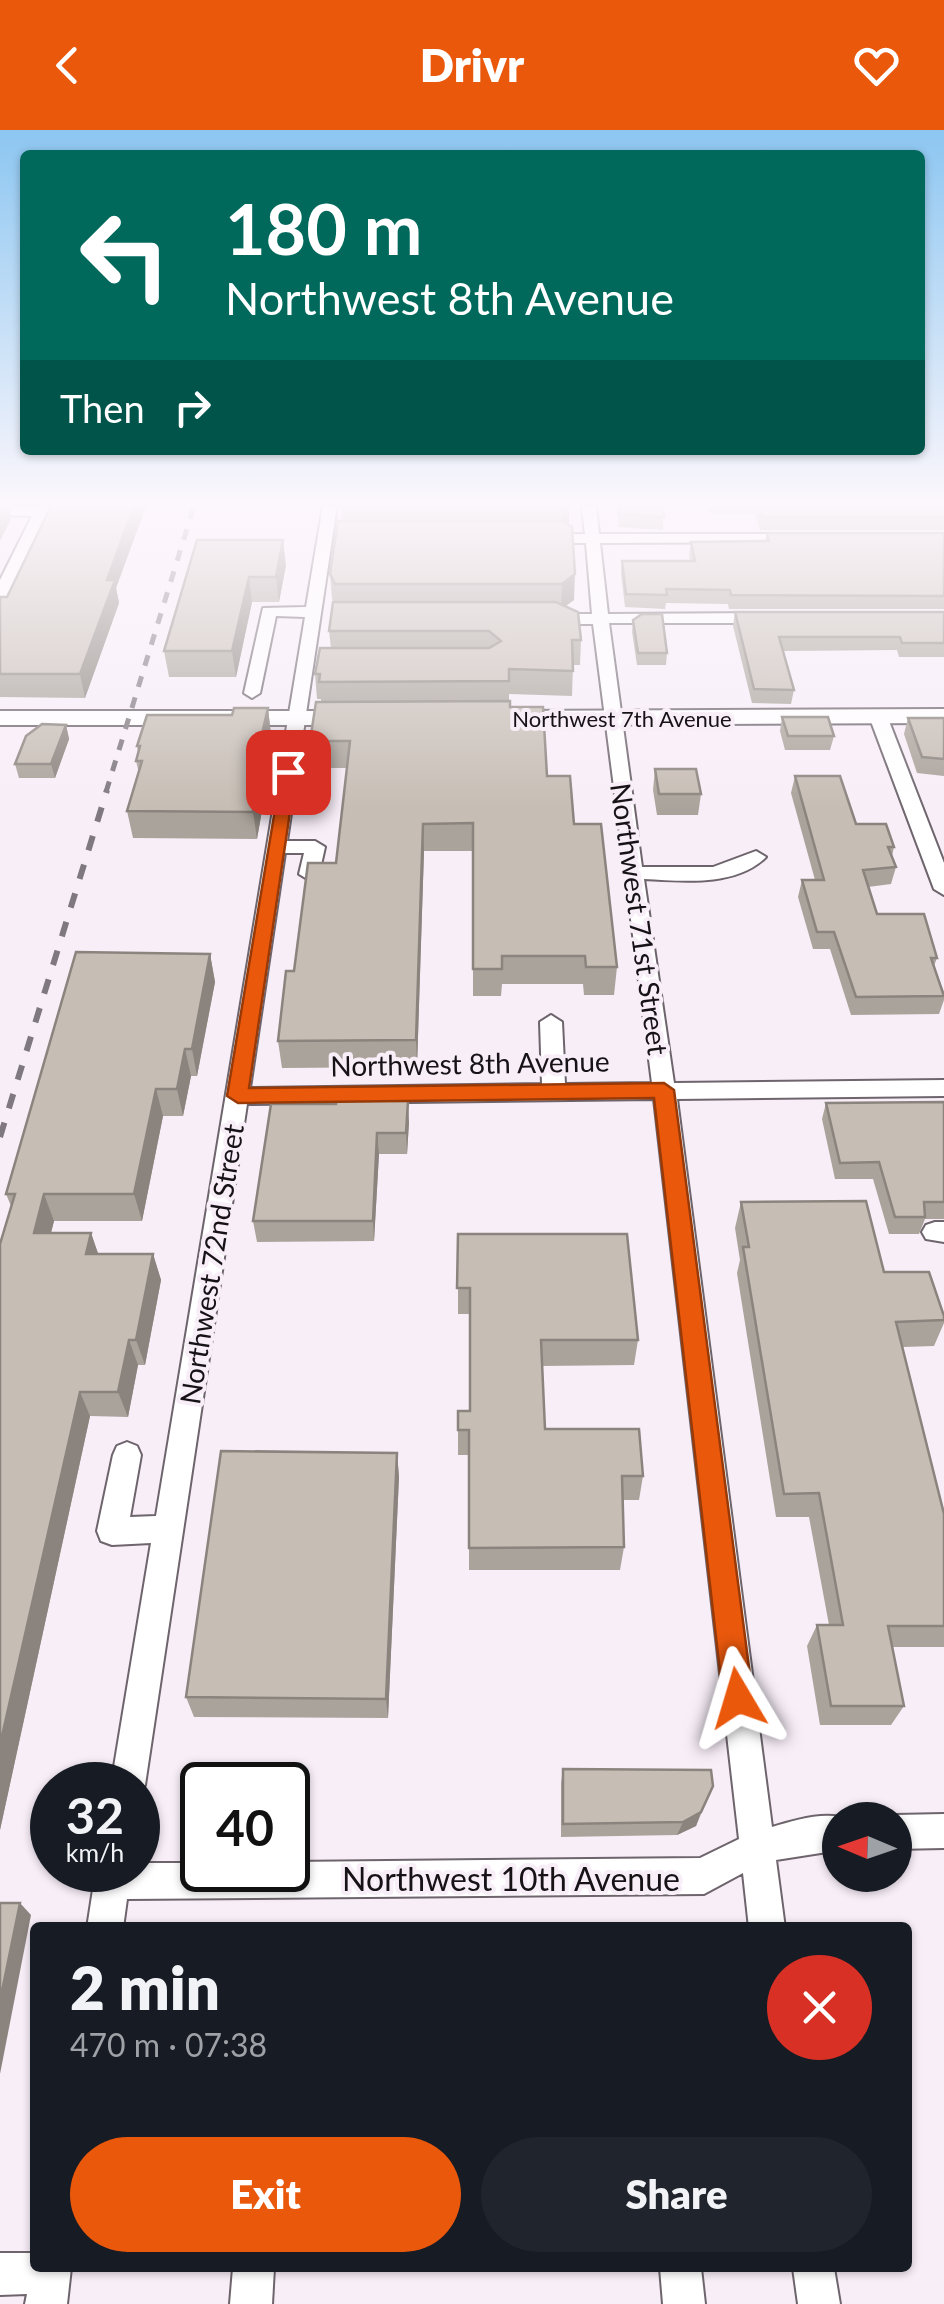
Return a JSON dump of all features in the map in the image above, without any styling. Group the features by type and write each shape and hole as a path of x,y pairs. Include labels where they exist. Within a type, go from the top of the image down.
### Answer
{"main road":[{"name":"Northwest 7th Avenue","path":"473,718 944,716"},
{"path":"0,718 374,718"}],"street":[{"name":"Northwest 72nd Street","path":"132,1762 313,607"},
{"name":"Northwest 71st Street","path":"601,607 767,1922"},
{"path":"252,693 273,654 269,612 331,618"},
{"path":"522,619 784,618"},
{"path":"273,654 328,664"},
{"path":"878,716 944,889"},
{"path":"276,846 315,847 309,874"},
{"path":"633,873 706,875 743,866 756,857"},
{"path":"551,1022 554,1092"},
{"name":"Northwest 8th Avenue","path":"238,1096 944,1088"},
{"path":"127,1456 112,1531 168,1529"},
{"path":"912,1832 944,1831"},
{"name":"Northwest 10th Avenue","path":"160,1876 704,1876 756,1849 822,1834"},
{"path":"106,1922 111,1892"},
{"path":"250,2304 254,2272"},
{"path":"681,2272 684,2304"},
{"path":"815,2272 819,2304"},
{"path":"0,2274 49,2282"}],"building":[{"path":"0,607 105,607 80,674 0,674"},
{"path":"177,607 242,607 232,651 164,651"},
{"path":"332,607 568,607 578,612 581,640 572,640 573,671 509,669 509,681 319,682 320,674 315,674 320,648 489,648 501,641 489,631 329,631"},
{"path":"735,612 944,612 944,643 902,643 900,637 779,637 794,690 754,689"},
{"path":"642,614 662,614 667,653 638,653 633,620"},
{"path":"510,701 510,707 543,707 547,776 570,776 574,824 601,824 617,967 586,967 585,956 502,956 502,969 473,969 473,823 423,824 416,1040 278,1041 286,971 294,971 308,863 336,863 350,741 310,741 316,702"},
{"path":"234,708 268,708 253,812 127,811 142,761 136,761 137,746 147,715 232,715"},
{"path":"782,717 828,717 834,736 788,736"},
{"path":"908,718 944,718 944,759 922,757"},
{"path":"42,724 66,725 51,764 15,764 26,736"},
{"path":"655,769 696,769 701,794 659,794"},
{"path":"795,776 840,776 856,824 886,824 894,847 888,847 896,867 863,870 877,914 924,914 937,958 931,958 944,996 856,997 834,932 817,932 802,880 824,880"},
{"path":"76,952 210,954 192,1049 185,1049 177,1089 156,1089 134,1194 44,1194 34,1233 91,1233 86,1254 153,1254 136,1340 129,1340 118,1392 80,1392 0,1745 0,1244 15,1194 6,1194"},
{"path":"336,1100 408,1101 406,1133 377,1133 373,1221 253,1221 271,1104 336,1104"},
{"path":"944,1102 944,1202 924,1202 925,1217 895,1217 879,1162 840,1163 826,1103"},
{"path":"866,1201 884,1272 929,1272 944,1316 944,1320 896,1322 944,1514 944,1626 888,1626 904,1706 831,1706 817,1625 843,1625 819,1493 784,1494 743,1247 749,1247 741,1202"},
{"path":"458,1234 627,1234 638,1340 541,1340 545,1429 639,1429 643,1476 622,1476 624,1547 469,1548 469,1430 458,1430 458,1411 470,1411 470,1288 457,1288"},
{"path":"221,1451 397,1453 386,1699 186,1697"},
{"path":"563,1769 711,1770 713,1786 701,1812 683,1822 563,1824"},
{"path":"0,1903 20,1903 0,2001"}],"railway":[{"path":"106,792 163,607"},
{"path":"0,1137 107,790"}],"route":[{"path":"288,772 238,1096 664,1090 738,1698"}]}
